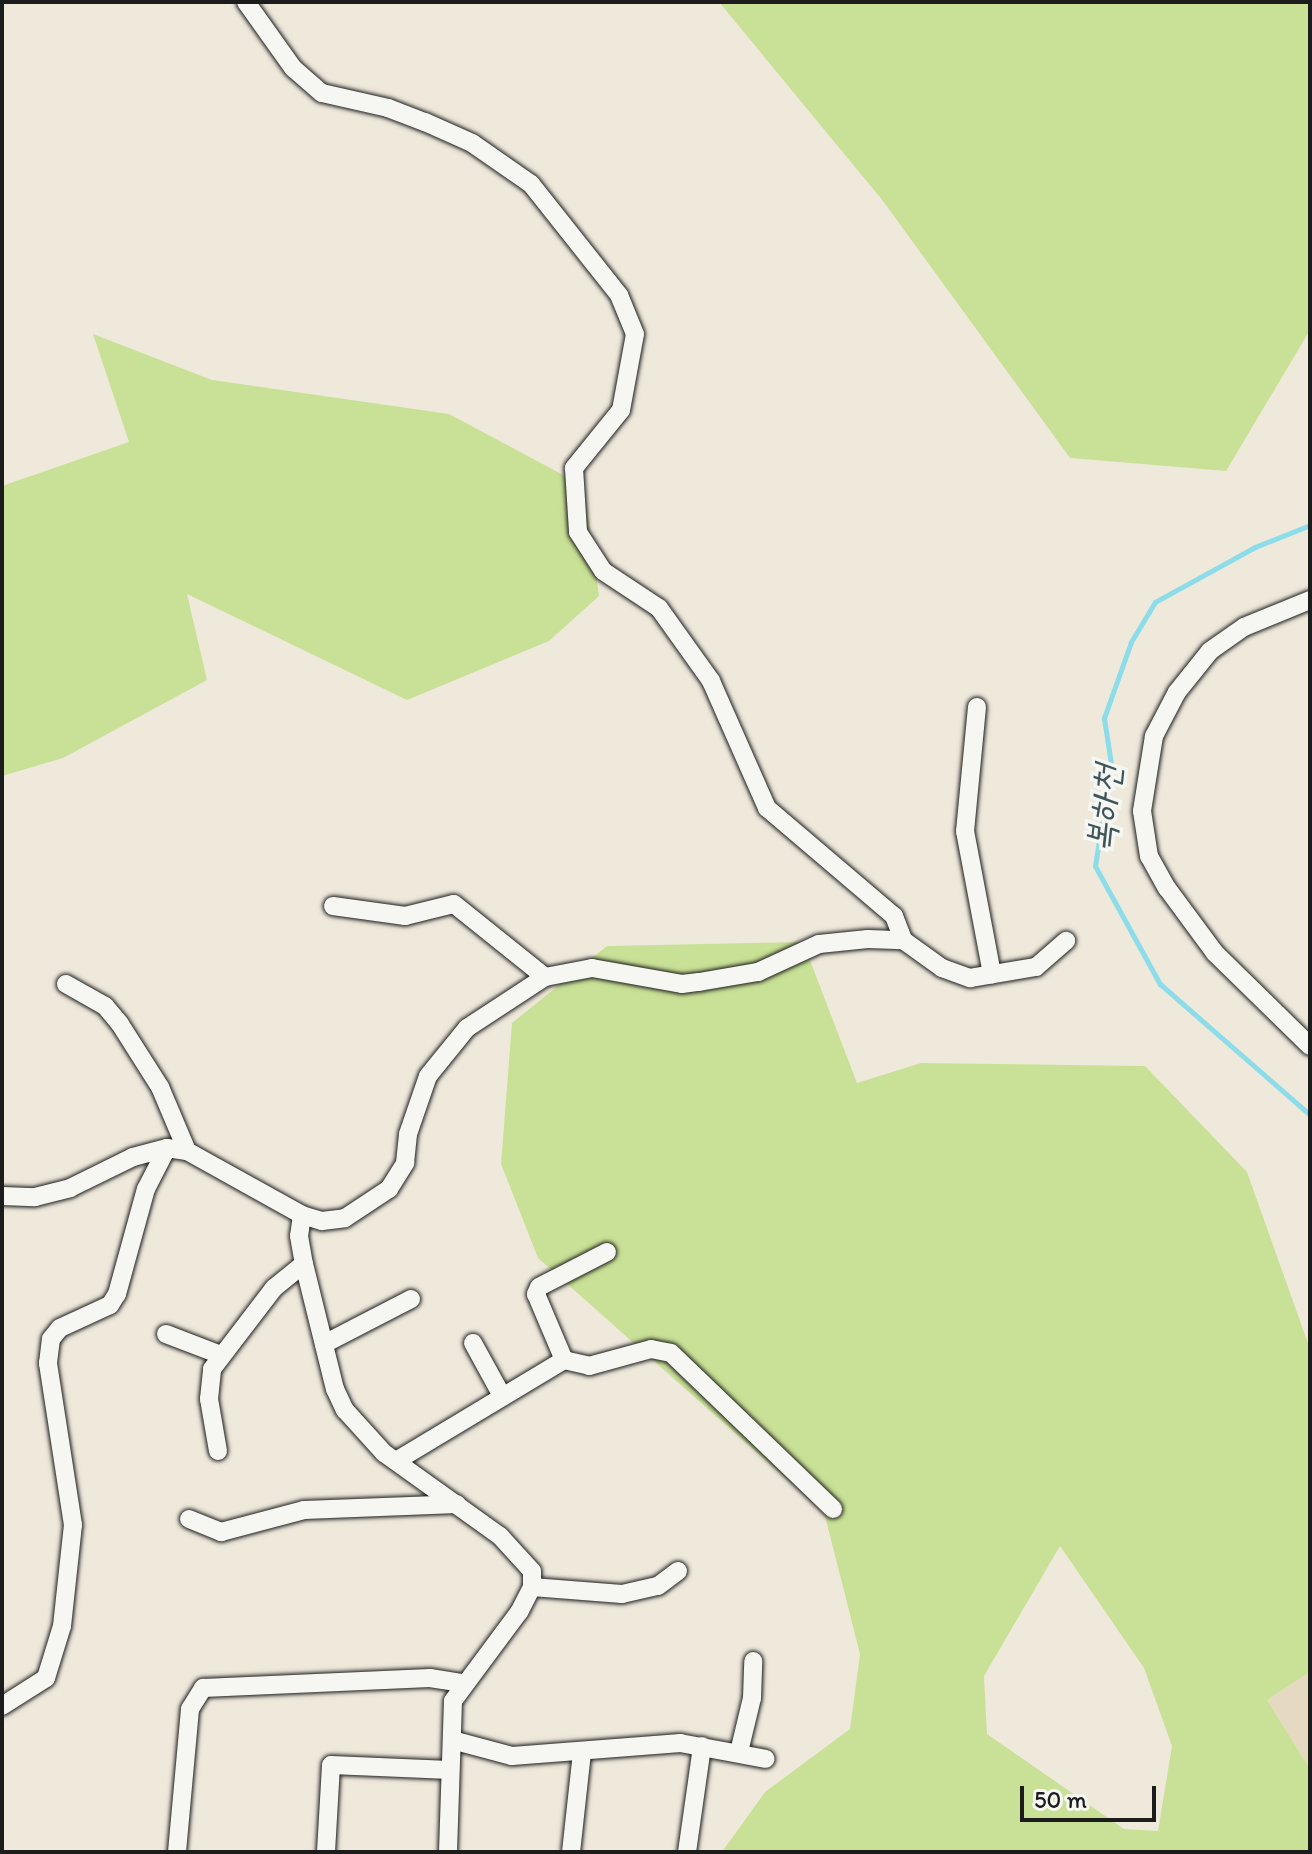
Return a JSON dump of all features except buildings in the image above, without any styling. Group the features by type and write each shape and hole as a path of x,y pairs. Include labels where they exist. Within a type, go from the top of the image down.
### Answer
{"street":[{"path":"246,2 293,68 322,93 388,108 425,122 472,143 531,184 619,295 635,334 621,410 574,468 578,532 603,571 659,608 711,681 767,808 894,916 903,940 942,968 970,978 1036,967 1066,941"},
{"path":"1310,600 1244,627 1210,651 1177,692 1154,736 1142,811 1149,856 1167,888 1215,953 1310,1046"},
{"path":"977,707 965,831 992,974"},
{"path":"333,906 405,916 454,904 545,977"},
{"path":"2,1196 35,1197 70,1188 133,1157 167,1148 187,1151 302,1215 322,1221 345,1218 389,1189 405,1163 408,1134 428,1076 467,1028 545,977 592,968 682,984 758,972 819,944 903,940"},
{"path":"66,984 105,1006 120,1024 160,1087 187,1151"},
{"path":"2,1706 46,1678 62,1626 73,1525 48,1363 51,1339 60,1328 110,1305 117,1294 146,1189 167,1148"},
{"path":"302,1215 299,1236 304,1264 345,1410 396,1461 520,1553 532,1571 532,1587 519,1612 463,1683 453,1701 448,1852"},
{"path":"564,1360 538,1305 539,1287 607,1252"},
{"path":"218,1451 209,1399 212,1369 274,1288 304,1264"},
{"path":"324,1344 411,1299"},
{"path":"166,1334 221,1355"},
{"path":"473,1343 501,1394"},
{"path":"396,1461 501,1394 564,1360 589,1366 651,1349 671,1353 833,1509"},
{"path":"189,1519 221,1532 304,1510 457,1504"},
{"path":"532,1587 622,1594 658,1586 678,1571"},
{"path":"739,1752 750,1710 753,1661"},
{"path":"177,1852 190,1709 203,1688 430,1678 463,1683"},
{"path":"452,1740 512,1756 702,1746 766,1759"},
{"path":"687,1852 702,1746"},
{"path":"571,1852 582,1753"},
{"path":"326,1852 331,1765 450,1770"}],"shaded area":[{"path":"1310,1672 1310,1769 1267,1700"}],"green space":[{"path":"719,2 1310,2 1310,330 1226,471 1070,458 883,201"},
{"path":"93,334 212,380 449,414 584,486 599,596 549,641 407,700 187,594 207,680 63,758 2,776 2,486 129,442"},
{"path":"803,942 857,1083 921,1063 1145,1066 1247,1172 1310,1349 1310,1672 1267,1700 1310,1769 1310,1852 722,1852 765,1792 850,1729 860,1654 824,1512 538,1258 501,1164 512,1023 607,946","holes":["1060,1546 1144,1668 1172,1746 1158,1831 1124,1829 987,1734 984,1676"]}],"waterway":[{"name":"복하천","path":"1310,525 1255,547 1155,602 1131,642 1104,718 1111,764 1095,866 1160,984 1310,1115"}]}
